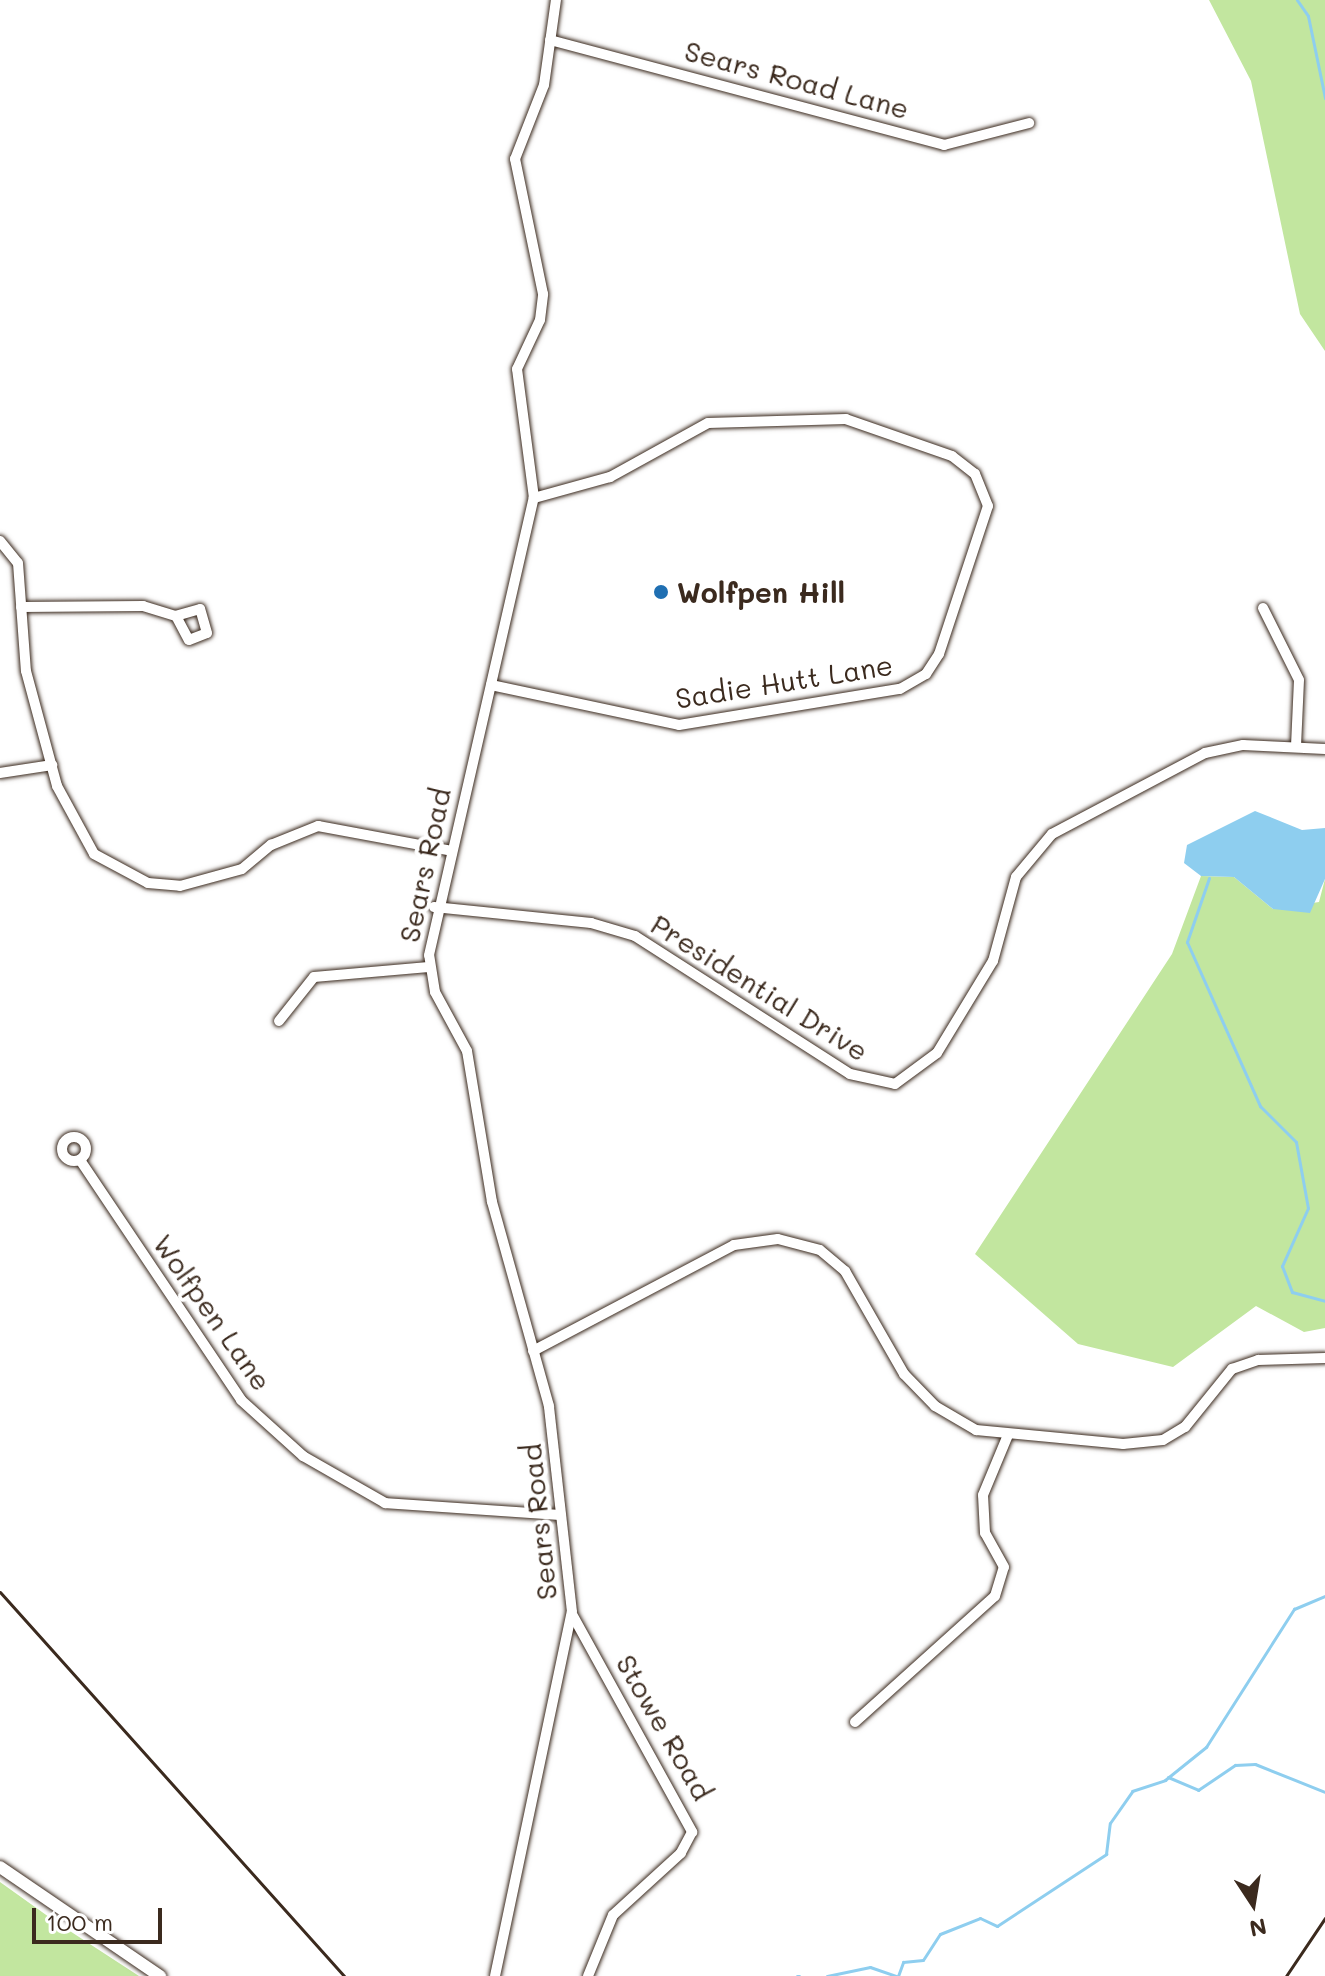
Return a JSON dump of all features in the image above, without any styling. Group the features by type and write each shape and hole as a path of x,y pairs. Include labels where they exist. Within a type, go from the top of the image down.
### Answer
{"main road":[{"path":"0,1867 160,1976"}],"street":[{"name":"Sears Road","path":"495,1976 572,1615 551,1418 486,1178 467,1051 429,967 434,907 491,685 534,498 517,369 540,320 543,294 515,159 544,85 556,0"},
{"name":"Sears Road Lane","path":"550,40 944,145 1029,123"},
{"name":"Sadie Hutt Lane","path":"491,685 679,725 900,689 926,674 939,654 988,506 975,474 952,456 846,419 708,423 610,477 534,498"},
{"path":"0,541 18,563 26,671 52,765 79,837 94,854 148,883 215,881 318,826 448,850"},
{"path":"21,607 141,605 176,616"},
{"path":"1263,608 1299,680 1296,746"},
{"name":"Presidential Drive","path":"434,907 591,923 635,936 850,1074 895,1084 920,1073 937,1053 993,961 1016,877 1052,834 1205,753 1296,746 1325,749"},
{"path":"0,773 52,765"},
{"path":"279,1021 314,977 429,967"},
{"name":"Wolfpen Lane","path":"80,1160 249,1408 348,1488 398,1506 559,1515"},
{"path":"533,1351 734,1245 791,1240 820,1250 845,1271 904,1374 935,1406 976,1430 1008,1435 1163,1440 1185,1427 1232,1369 1258,1360 1325,1358"},
{"path":"855,1722 995,1596 1004,1567 985,1533 983,1495 1008,1435"},
{"name":"Stowe Road","path":"572,1615 692,1832 681,1853 613,1915 588,1976"}],"green space":[{"path":"1209,0 1325,0 1325,351 1300,314 1251,81"},
{"path":"1201,876 1234,877 1273,909 1319,902 1325,879 1325,1328 1304,1332 1256,1306 1173,1367 1078,1344 975,1254 1172,954"},
{"path":"0,1882 56,1922 139,1976 0,1976"}],"water":[{"path":"1255,811 1302,830 1325,828 1325,879 1310,913 1273,909 1234,877 1201,876 1184,863 1187,845"}],"waterway":[{"path":"1297,0 1308,16 1325,98"},
{"path":"1209,878 1187,942 1260,1106 1296,1142 1308,1208 1282,1266 1292,1292 1325,1301"},
{"path":"898,1976 903,1962 923,1960 940,1934 980,1918 997,1926 1106,1854 1110,1823 1132,1791 1165,1780 1206,1747 1294,1609 1325,1596"},
{"path":"1168,1777 1198,1790 1235,1765 1255,1764 1325,1792"},
{"path":"827,1976 870,1967 896,1976"}],"railway":[{"path":"0,1592 344,1976"},
{"path":"1286,1976 1325,1918"}],"place":[{"name":"Wolfpen Hill","path":"661,592"}]}
